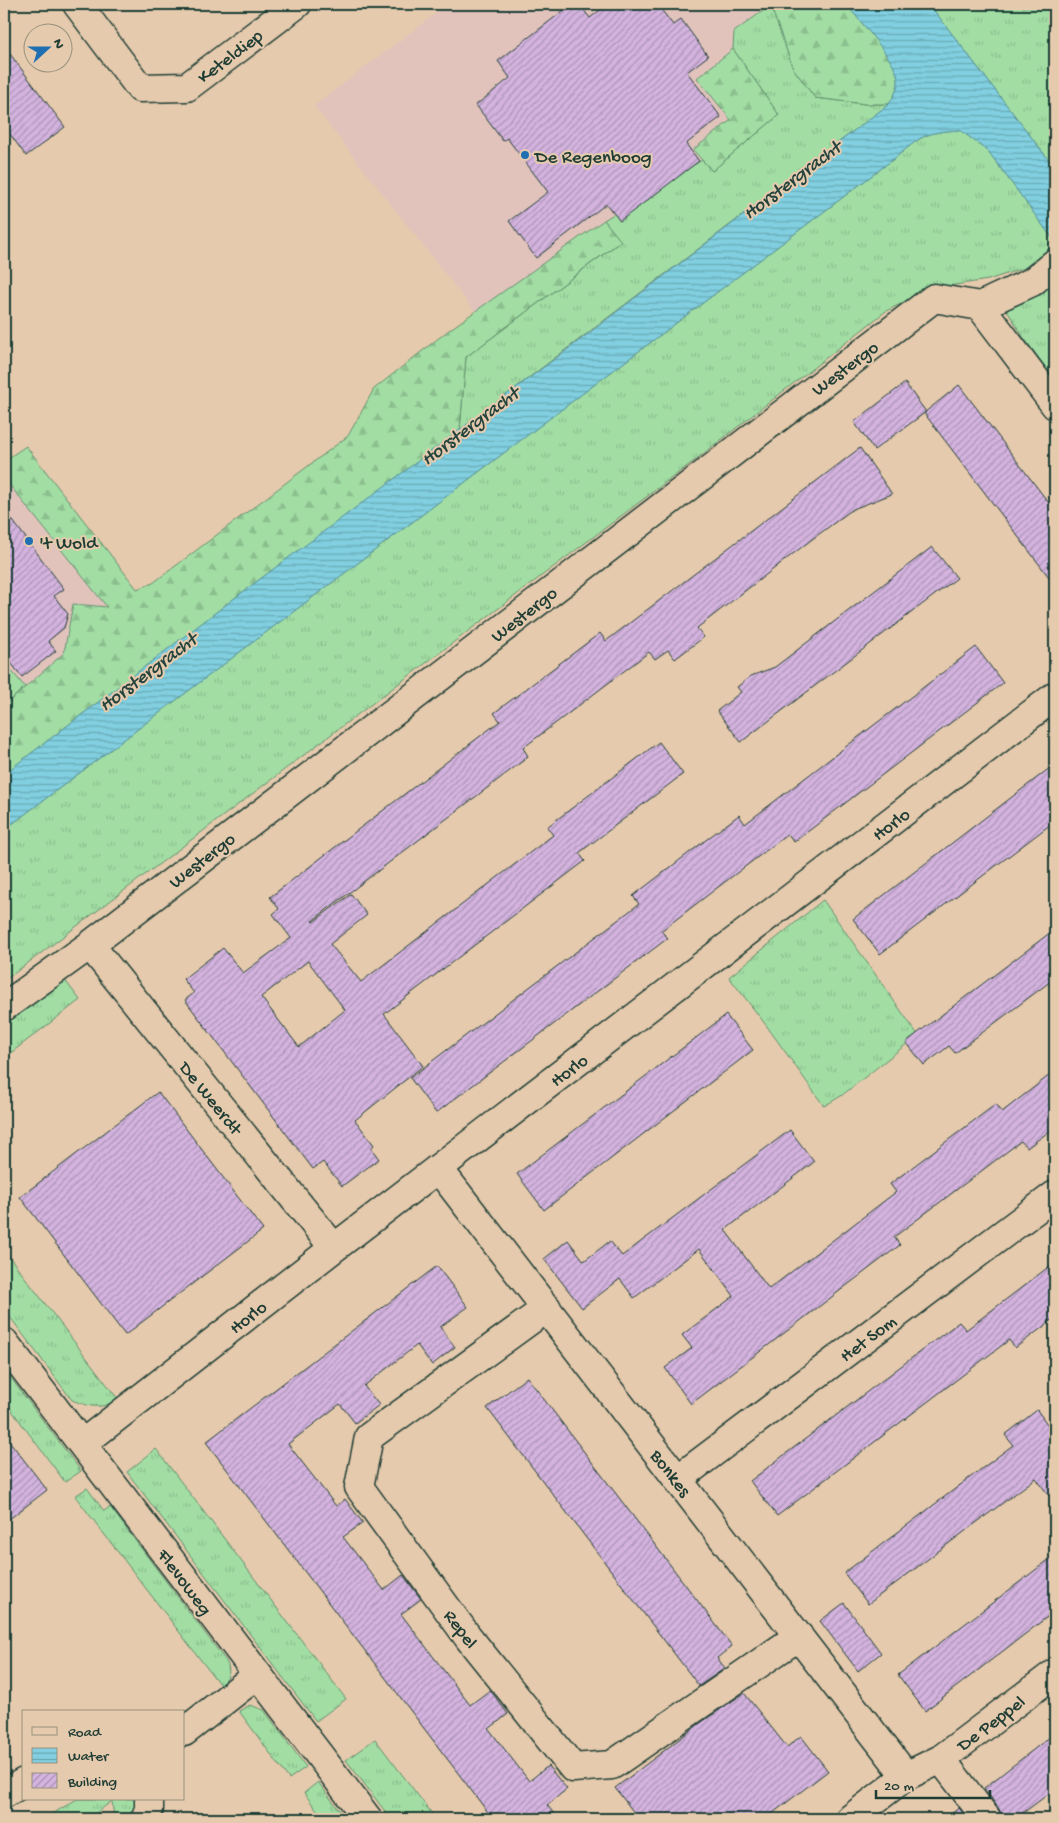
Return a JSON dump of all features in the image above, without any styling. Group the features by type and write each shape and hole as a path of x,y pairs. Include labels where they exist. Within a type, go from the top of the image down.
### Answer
{"street":[{"name":"Keteldiep","path":"77,4 140,88 186,87 297,4"},
{"path":"1055,263 1032,282 980,306 1055,405"},
{"name":"Westergo","path":"4,1007 90,945 934,298 980,306"},
{"name":"Horlo","path":"82,1444 438,1168 1055,696"},
{"name":"De Weerdt","path":"90,945 334,1248"},
{"name":"Bonkes","path":"438,1168 906,1776"},
{"name":"Het Som","path":"678,1479 1055,1195"},
{"name":"Repel","path":"547,1308 369,1437 360,1487 468,1637 574,1768 612,1765 799,1636"},
{"name":"Flevoweg","path":"4,1342 368,1819"},
{"name":"De Peppel","path":"850,1819 906,1776 942,1760 1055,1673"},
{"path":"185,1731 257,1675"},
{"path":"942,1760 987,1819"},
{"path":"4,1794 22,1783"},
{"path":"145,1819 150,1809 149,1800"}],"shaded area":[{"name":"De Regenboog","path":"448,4 771,5 734,32 733,49 697,78 731,120 694,150 702,160 603,220 475,312 314,106"},
{"name":"'t Wold","path":"4,478 107,607 73,604 64,653 25,687 4,662"}],"green space":[{"path":"770,4 846,4 876,40 895,70 898,85 889,104 865,104 815,98 793,68"},
{"path":"929,4 1055,4 1055,168"},
{"path":"771,5 793,68 815,98 865,104 889,104 460,430 466,357 620,242 604,220 702,160 712,171 779,115 733,49 734,32"},
{"path":"733,49 779,115 712,171 693,150 731,120 697,78"},
{"path":"960,130 988,151 1055,242 1055,245 1024,268 988,280 934,288 886,311 694,461 4,981 4,830 911,145 924,136 938,132"},
{"path":"604,220 621,241 466,357 460,430 236,597 4,774 4,706 64,653 73,604 107,607 4,478 4,461 26,446 137,589 153,583 348,436 374,389 449,330"},
{"path":"1055,278 1055,380 1024,338 1006,309"},
{"path":"4,662 25,687 4,706"},
{"path":"823,900 918,1035 841,1096 824,1106 729,977"},
{"path":"64,979 80,1000 4,1058 4,1025"},
{"path":"4,1250 118,1399 101,1406 72,1400 4,1309"},
{"path":"4,1369 81,1471 65,1482 4,1400"},
{"path":"156,1449 346,1699 316,1721 127,1472"},
{"path":"87,1488 104,1511 110,1507 226,1661 229,1668 228,1674 220,1685 75,1496"},
{"path":"250,1705 264,1710 306,1767 289,1779 239,1711"},
{"path":"375,1739 436,1819 391,1819 346,1760"},
{"path":"318,1782 346,1819 324,1819 304,1793"},
{"path":"75,1800 138,1800 134,1819 114,1819 112,1801 88,1819 44,1819"}],"water":[{"name":"Horstergracht","path":"846,4 929,4 1055,168 1055,242 988,151 960,130 938,132 924,136 4,830 4,774 236,597 564,352 889,104 898,85 895,70 876,40"}],"building":[{"path":"572,4 579,4 590,18 608,4 657,4 673,25 681,19 708,56 687,72 721,117 686,144 699,161 620,221 606,204 536,258 509,221 548,192 507,138 503,141 476,105 510,78 498,61"},
{"path":"4,46 65,127 26,156 4,126"},
{"path":"905,383 926,412 874,450 854,422"},
{"path":"959,385 1055,511 1055,585 924,413"},
{"path":"860,448 892,494 853,509 811,540 697,628 704,637 675,659 668,650 655,659 649,652 523,748 528,756 524,760 312,921 351,894 367,915 330,944 361,982 553,835 547,827 659,742 683,774 579,853 585,861 384,1014 423,1066 355,1120 374,1145 371,1148 379,1159 342,1186 323,1162 313,1169 185,1000 194,993 183,979 223,948 243,973 291,938 273,914 279,909 270,897 500,721 494,713 600,633 606,641","holes":["308,961 345,1010 299,1047 261,997"]},
{"name":"'t Wold","path":"4,509 64,589 54,596 68,614 64,628 48,641 56,651 22,677 4,654"},
{"path":"932,547 957,578 741,742 717,711 741,692 737,687 751,676 775,667"},
{"path":"976,647 1003,683 794,842 788,834 661,931 668,938 436,1113 410,1078 639,904 633,896 711,836 739,815 745,824"},
{"path":"1055,764 1055,821 880,954 853,919"},
{"path":"1055,929 1055,978 955,1053 949,1046 924,1065 906,1042"},
{"path":"726,1015 753,1050 544,1210 517,1174"},
{"path":"1055,1071 1055,1127 1027,1148 1021,1141 894,1237 900,1245 691,1404 665,1368 692,1348 682,1335 734,1296 699,1249 634,1298 620,1279 582,1308 544,1259 568,1240 584,1261 610,1241 622,1256 790,1130 814,1162 725,1230 769,1289 896,1192 890,1184 996,1104 1002,1112"},
{"path":"158,1092 263,1230 125,1335 20,1197"},
{"path":"1055,1262 1055,1318 1015,1348 1009,1340 777,1516 750,1481 959,1322 966,1330"},
{"path":"437,1266 468,1307 440,1327 455,1347 432,1365 417,1345 364,1386 379,1405 355,1423 340,1404 288,1444 336,1506 345,1499 363,1523 343,1537 384,1590 403,1575 421,1599 401,1614 470,1705 490,1690 508,1714 489,1729 529,1781 548,1766 567,1789 547,1805 558,1819 493,1819 206,1442"},
{"path":"527,1377 732,1646 717,1658 725,1668 699,1686 487,1408"},
{"path":"1037,1410 1055,1435 1055,1504 1036,1478 868,1604 844,1573 1013,1445 1005,1435"},
{"path":"4,1434 47,1490 4,1523"},
{"path":"1055,1555 1055,1611 925,1711 898,1675"},
{"path":"844,1603 881,1653 858,1671 820,1621"},
{"path":"744,1693 787,1747 801,1736 828,1771 765,1819 639,1819 615,1788 699,1724"},
{"path":"1055,1733 1055,1789 1015,1819 1002,1819 999,1809 984,1788"},
{"path":"959,1808 968,1819 944,1819"}],"place":[{"name":"De Regenboog","path":"525,155"},
{"name":"'t Wold","path":"29,541"}]}
